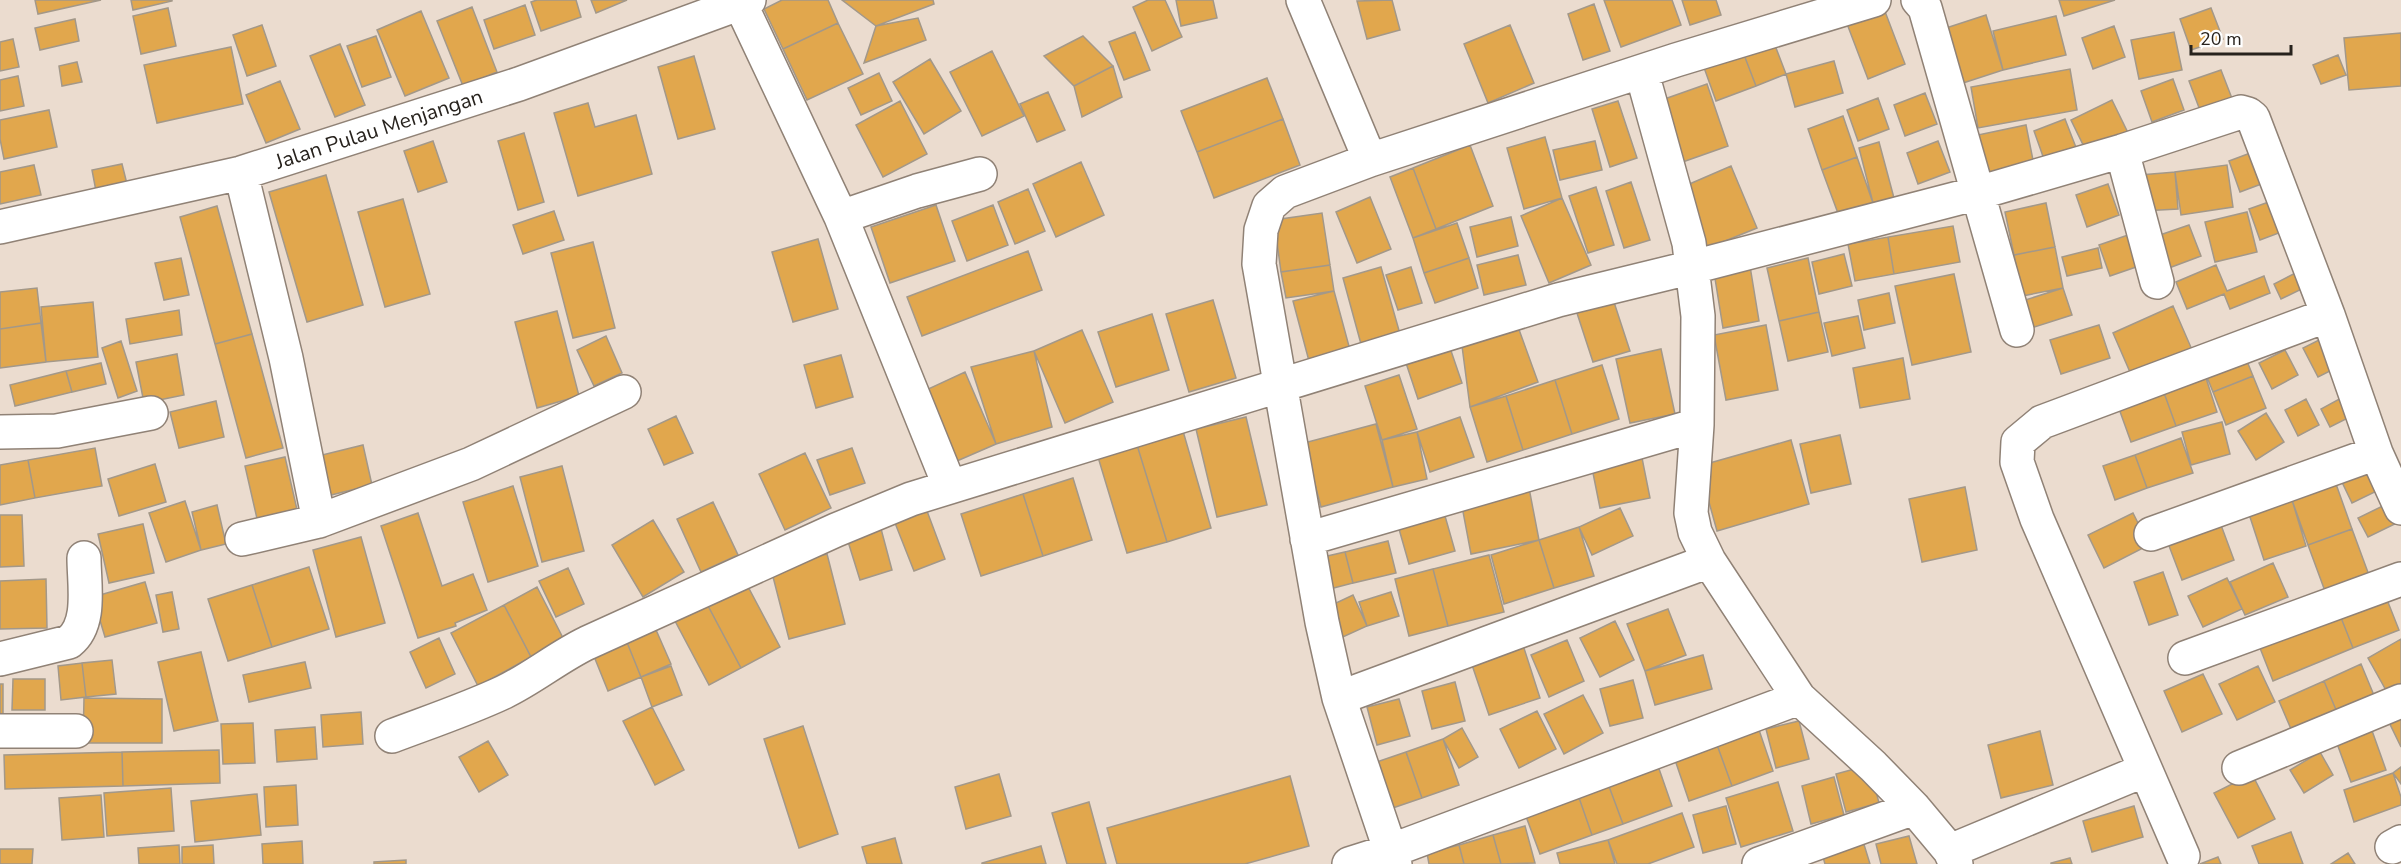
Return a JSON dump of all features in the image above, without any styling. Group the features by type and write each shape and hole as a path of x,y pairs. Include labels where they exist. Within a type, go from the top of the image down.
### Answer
{"street":[{"path":"1303,0 1370,160"},
{"path":"1393,857 1339,698 1307,539 1259,264 1261,230 1269,206 1285,192 1370,160 1687,57 1874,0"},
{"path":"1918,0 1925,8 2017,330"},
{"path":"744,2 842,217 950,487"},
{"name":"Jalan Pulau Menjangan","path":"0,227 241,173 519,84 744,2"},
{"path":"1642,73 1689,243 1693,267 1698,316 1697,425 1691,513 1695,532 1709,561 1799,698 1873,766 1914,808 1953,857 2145,770"},
{"path":"392,736 503,693 576,648 836,530 911,499 1558,300 1978,193 2122,151 2231,114 2248,114 2253,118 2328,315 2376,453 2401,508"},
{"path":"2122,151 2157,282"},
{"path":"241,173 286,358 319,521"},
{"path":"842,217 917,191 980,174"},
{"path":"2183,856 2037,519 2017,462 2018,442 2042,422 2328,315"},
{"path":"242,539 319,521 471,464 624,393"},
{"path":"0,432 57,431 151,413"},
{"path":"1307,539 1697,425"},
{"path":"2151,534 2376,453"},
{"path":"0,659 69,642 77,636 83,623 84,558"},
{"path":"1339,698 1709,561"},
{"path":"2185,658 2401,579"},
{"path":"1349,864 1393,857 1799,698"},
{"path":"2239,768 2401,701"},
{"path":"0,731 76,731"},
{"path":"1759,864 1914,808"}],"building":[{"path":"35,0 101,0 38,14"},
{"path":"131,0 172,0 172,1 133,10"},
{"path":"576,0 581,17 541,31 531,2"},
{"path":"591,0 627,0 596,13"},
{"path":"782,0 828,0 838,23 783,49 764,9"},
{"path":"842,0 933,0 934,4 876,26"},
{"path":"1148,0 1165,0 1182,37 1152,51 1133,7"},
{"path":"1176,0 1213,0 1217,18 1181,26"},
{"path":"1392,0 1400,30 1367,39 1357,1"},
{"path":"1604,0 1672,0 1681,25 1621,47"},
{"path":"1682,0 1716,0 1721,15 1690,25"},
{"path":"2059,0 2115,0 2064,16"},
{"path":"1881,1 1905,64 1868,79 1844,16"},
{"path":"1594,4 1610,51 1583,60 1568,14"},
{"path":"525,5 535,35 494,49 484,20"},
{"path":"472,7 497,72 463,86 437,21"},
{"path":"168,8 176,46 141,54 133,16"},
{"path":"2211,8 2223,39 2191,50 2180,19"},
{"path":"421,11 449,78 405,96 377,30"},
{"path":"1986,15 2003,70 1960,84 1943,29"},
{"path":"2056,16 2066,55 2003,70 1993,31"},
{"path":"918,18 926,40 864,63 876,26"},
{"path":"75,19 79,41 40,50 35,28"},
{"path":"838,23 863,74 807,100 783,49"},
{"path":"262,25 276,66 247,76 233,35"},
{"path":"1510,25 1534,83 1488,103 1464,44"},
{"path":"2114,26 2125,57 2093,69 2082,38"},
{"path":"1135,32 1150,70 1124,80 1109,42"},
{"path":"2174,32 2182,70 2139,79 2131,40"},
{"path":"2401,33 2401,86 2349,90 2344,38"},
{"path":"1771,35 1786,74 1756,86 1741,47"},
{"path":"376,36 391,77 362,87 347,46"},
{"path":"1083,36 1113,66 1074,86 1044,56"},
{"path":"13,39 19,67 0,71 0,42"},
{"path":"340,44 365,105 335,117 310,56"},
{"path":"231,47 243,104 157,123 144,65"},
{"path":"1741,47 1756,86 1716,101 1702,62"},
{"path":"992,51 1024,116 982,136 950,72"},
{"path":"2338,55 2346,75 2321,84 2313,65"},
{"path":"694,56 715,129 678,139 658,67"},
{"path":"930,59 961,111 924,134 893,82"},
{"path":"1834,61 1843,93 1795,107 1786,74"},
{"path":"77,62 82,82 62,86 59,66"},
{"path":"1113,66 1122,97 1082,117 1074,86"},
{"path":"2070,69 2077,110 1978,128 1971,87"},
{"path":"2221,70 2233,101 2201,113 2189,81"},
{"path":"879,73 892,101 861,115 848,88"},
{"path":"18,76 24,106 0,111 0,80"},
{"path":"1267,78 1283,119 1197,152 1181,111"},
{"path":"2173,79 2184,110 2152,122 2141,91"},
{"path":"280,81 300,129 266,143 246,95"},
{"path":"1707,84 1728,146 1677,164 1656,102"},
{"path":"1048,92 1065,130 1037,142 1020,104"},
{"path":"1925,93 1937,124 1905,136 1894,105"},
{"path":"1878,98 1889,129 1858,141 1847,110"},
{"path":"2112,100 2130,137 2089,157 2071,120"},
{"path":"900,101 927,154 883,177 856,125"},
{"path":"1618,101 1637,158 1610,167 1592,109"},
{"path":"588,103 595,127 636,115 652,174 578,196 554,113"},
{"path":"49,110 57,147 4,159 0,139 0,120"},
{"path":"1843,116 1857,157 1822,170 1808,129"},
{"path":"1283,119 1300,165 1214,198 1197,152"},
{"path":"2065,119 2077,150 2045,162 2034,131"},
{"path":"2026,125 2034,165 1981,176 1973,136"},
{"path":"524,133 544,202 518,210 498,141"},
{"path":"1545,137 1562,198 1524,209 1507,148"},
{"path":"433,141 447,182 418,192 404,151"},
{"path":"1595,141 1602,170 1560,180 1553,150"},
{"path":"1938,141 1950,172 1918,184 1907,153"},
{"path":"1879,142 1894,198 1873,203 1859,148"},
{"path":"1470,145 1493,206 1436,229 1413,168"},
{"path":"2261,149 2272,180 2240,192 2229,161"},
{"path":"1857,157 1873,203 1839,216 1822,170"},
{"path":"1081,162 1104,215 1056,237 1033,184"},
{"path":"122,164 127,184 96,191 92,170"},
{"path":"34,165 41,195 0,204 0,172"},
{"path":"2227,165 2233,207 2181,215 2175,172"},
{"path":"1731,166 1757,228 1703,250 1678,189"},
{"path":"1413,168 1436,229 1413,238 1390,177"},
{"path":"2175,172 2178,209 2142,211 2140,175"},
{"path":"326,175 363,305 307,322 269,192"},
{"path":"1631,182 1650,240 1624,248 1606,191"},
{"path":"2108,184 2119,215 2087,227 2076,195"},
{"path":"1596,187 1614,245 1588,253 1569,196"},
{"path":"1028,189 1045,231 1015,244 998,202"},
{"path":"1370,197 1391,249 1357,263 1336,212"},
{"path":"1562,198 1591,265 1549,283 1521,216"},
{"path":"2280,198 2292,228 2260,240 2249,209"},
{"path":"403,199 430,294 385,307 358,212"},
{"path":"2046,203 2055,247 2014,255 2005,212"},
{"path":"936,205 955,261 890,283 871,227"},
{"path":"993,205 1008,245 967,261 952,221"},
{"path":"217,206 252,334 215,344 180,217"},
{"path":"554,211 564,240 523,254 513,225"},
{"path":"2247,212 2257,252 2215,262 2205,222"},
{"path":"1322,213 1330,265 1281,272 1274,220"},
{"path":"1511,217 1518,246 1477,257 1470,227"},
{"path":"1457,223 1469,258 1424,273 1413,238"},
{"path":"2189,225 2201,256 2169,268 2157,236"},
{"path":"1953,226 1960,262 1894,274 1888,237"},
{"path":"2131,234 2142,265 2110,276 2099,245"},
{"path":"1888,237 1894,274 1855,281 1848,244"},
{"path":"818,239 838,309 793,322 772,252"},
{"path":"593,242 615,328 573,338 551,253"},
{"path":"2055,247 2063,288 2022,296 2014,255"},
{"path":"2098,248 2102,268 2067,276 2062,257"},
{"path":"1028,251 1042,290 922,336 907,297"},
{"path":"1844,254 1852,286 1819,294 1812,262"},
{"path":"1518,255 1526,285 1484,295 1477,265"},
{"path":"181,258 189,295 164,300 155,263"},
{"path":"1469,258 1478,288 1435,303 1424,273"},
{"path":"1808,258 1819,312 1779,321 1767,268"},
{"path":"1749,260 1759,321 1723,328 1713,266"},
{"path":"1330,265 1334,291 1286,298 1281,272"},
{"path":"2216,265 2227,291 2264,276 2270,293 2230,309 2224,294 2187,309 2176,282"},
{"path":"1381,267 1400,334 1361,344 1343,278"},
{"path":"1411,267 1422,303 1398,310 1386,275"},
{"path":"2307,267 2314,283 2281,299 2274,284"},
{"path":"1954,274 1971,352 1912,365 1895,286"},
{"path":"37,288 41,323 0,329 0,292"},
{"path":"2063,288 2072,315 2025,330 2016,303"},
{"path":"1334,291 1350,350 1309,361 1293,301"},
{"path":"1611,293 1630,351 1593,362 1574,304"},
{"path":"1889,293 1895,323 1864,330 1858,300"},
{"path":"1213,300 1236,378 1189,392 1166,314"},
{"path":"93,302 98,357 46,362 41,307"},
{"path":"2173,306 2193,352 2133,379 2113,333"},
{"path":"179,310 182,335 130,344 126,319"},
{"path":"557,311 579,396 537,408 515,322"},
{"path":"1819,312 1828,352 1788,361 1779,321"},
{"path":"1152,314 1169,370 1116,387 1098,332"},
{"path":"1858,316 1865,348 1832,356 1824,323"},
{"path":"41,323 46,362 0,368 0,329"},
{"path":"1517,324 1538,382 1470,407 1462,346"},
{"path":"1766,325 1778,390 1726,400 1714,335"},
{"path":"2099,325 2110,358 2061,374 2050,340"},
{"path":"1082,330 1113,402 1065,423 1034,351"},
{"path":"252,334 283,448 246,458 215,344"},
{"path":"2329,335 2344,364 2318,377 2303,348"},
{"path":"606,336 622,373 594,386 577,350"},
{"path":"121,341 137,391 118,398 102,348"},
{"path":"1448,342 1462,383 1418,399 1404,357"},
{"path":"1661,349 1675,414 1630,423 1616,359"},
{"path":"2285,350 2298,375 2272,389 2259,363"},
{"path":"1034,351 1052,427 996,444 971,367"},
{"path":"2243,351 2253,376 2213,392 2203,367"},
{"path":"177,354 184,395 144,403 136,362"},
{"path":"841,355 853,397 816,408 804,365"},
{"path":"1903,358 1910,399 1860,408 1853,368"},
{"path":"101,363 106,384 72,392 66,371"},
{"path":"1602,365 1619,419 1572,434 1555,380"},
{"path":"66,371 72,392 15,406 10,385"},
{"path":"965,372 996,444 957,461 926,390"},
{"path":"1399,375 1417,429 1382,440 1365,386"},
{"path":"2205,375 2217,412 2176,426 2163,390"},
{"path":"2253,376 2266,408 2226,425 2213,392"},
{"path":"1555,380 1572,434 1523,450 1506,396"},
{"path":"2163,390 2176,426 2131,442 2118,406"},
{"path":"1506,396 1523,450 1487,462 1470,407"},
{"path":"2343,397 2352,416 2330,427 2321,409"},
{"path":"2306,399 2319,425 2298,436 2285,410"},
{"path":"216,401 224,437 179,448 170,412"},
{"path":"2266,413 2284,442 2256,460 2238,431"},
{"path":"676,416 693,453 664,465 648,429"},
{"path":"1246,417 1267,505 1217,517 1196,429"},
{"path":"1460,417 1474,457 1430,472 1417,432"},
{"path":"2222,422 2230,454 2191,465 2182,432"},
{"path":"1376,424 1393,487 1321,507 1304,443"},
{"path":"1183,431 1211,528 1167,542 1137,445"},
{"path":"1417,432 1427,479 1393,487 1382,440"},
{"path":"1840,435 1851,484 1811,493 1800,444"},
{"path":"2181,438 2193,473 2147,488 2135,455"},
{"path":"1791,440 1809,504 1717,531 1699,466"},
{"path":"363,445 372,485 327,496 318,456"},
{"path":"1137,445 1167,542 1127,553 1098,457"},
{"path":"95,448 102,486 35,498 28,460"},
{"path":"852,448 865,483 830,495 817,460"},
{"path":"805,453 831,508 785,530 759,474"},
{"path":"2135,455 2147,488 2115,500 2103,466"},
{"path":"285,457 298,514 258,523 245,466"},
{"path":"1642,458 1650,498 1600,508 1592,468"},
{"path":"28,460 35,498 0,505 0,465"},
{"path":"155,464 166,502 119,516 108,479"},
{"path":"2372,465 2383,488 2352,503 2341,480"},
{"path":"562,466 584,551 542,562 520,477"},
{"path":"1073,478 1092,540 1043,556 1023,494"},
{"path":"2336,484 2352,529 2308,545 2292,500"},
{"path":"513,486 538,566 488,582 463,502"},
{"path":"1965,487 1977,550 1922,562 1909,499"},
{"path":"1529,488 1539,540 1471,554 1461,501"},
{"path":"1023,494 1043,556 981,576 961,514"},
{"path":"2292,500 2306,546 2264,560 2249,514"},
{"path":"185,501 201,550 166,562 149,513"},
{"path":"2393,501 2401,521 2368,537 2358,518"},
{"path":"713,502 738,555 701,572 677,519"},
{"path":"217,505 226,544 201,550 192,512"},
{"path":"1620,508 1633,536 1592,555 1579,527"},
{"path":"1443,509 1455,551 1409,564 1397,522"},
{"path":"927,511 945,559 914,571 895,523"},
{"path":"418,513 442,586 473,574 487,610 455,623 456,626 418,638 381,526"},
{"path":"2133,513 2149,545 2104,568 2088,535"},
{"path":"0,515 22,515 24,566 0,567"},
{"path":"2218,517 2234,560 2182,580 2166,538"},
{"path":"653,520 684,572 643,597 612,545"},
{"path":"143,524 154,573 109,583 98,534"},
{"path":"880,525 892,570 860,580 846,535"},
{"path":"1579,527 1594,576 1554,588 1539,540"},
{"path":"2352,529 2373,586 2329,602 2308,545"},
{"path":"361,537 385,623 336,637 313,550"},
{"path":"1539,540 1554,588 1504,604 1491,555"},
{"path":"1388,541 1396,573 1353,583 1345,552"},
{"path":"1345,552 1353,583 1322,591 1314,559"},
{"path":"827,554 845,624 789,639 771,569"},
{"path":"1489,555 1504,612 1448,626 1433,569"},
{"path":"2273,563 2288,597 2245,615 2230,582"},
{"path":"309,567 329,629 272,647 252,585"},
{"path":"568,568 584,604 556,617 539,581"},
{"path":"1433,569 1448,626 1409,636 1395,579"},
{"path":"2163,572 2178,615 2149,625 2134,582"},
{"path":"2227,578 2242,609 2203,627 2188,596"},
{"path":"46,579 47,628 0,629 0,581"},
{"path":"745,581 780,647 741,668 706,602"},
{"path":"145,582 157,623 105,637 93,597"},
{"path":"252,585 272,647 228,661 208,599"},
{"path":"537,587 564,640 531,657 504,605"},
{"path":"172,592 179,629 163,632 156,595"},
{"path":"1391,592 1399,616 1367,626 1359,602"},
{"path":"2384,592 2399,630 2353,648 2338,610"},
{"path":"1353,595 1367,626 1334,641 1321,610"},
{"path":"706,602 741,668 709,685 674,619"},
{"path":"504,605 531,657 478,686 451,633"},
{"path":"1668,609 1686,655 1645,671 1627,624"},
{"path":"2338,610 2353,648 2273,681 2258,643"},
{"path":"1615,621 1634,660 1600,677 1580,638"},
{"path":"653,623 671,664 641,677 624,635"},
{"path":"624,635 641,677 608,691 591,649"},
{"path":"439,638 455,674 426,688 410,652"},
{"path":"2401,639 2401,684 2387,692 2368,658"},
{"path":"1567,640 1584,681 1549,697 1531,655"},
{"path":"1523,645 1540,698 1489,715 1471,662"},
{"path":"201,652 218,721 174,731 158,662"},
{"path":"1703,655 1712,689 1655,705 1645,671"},
{"path":"112,660 116,694 86,697 82,663"},
{"path":"305,662 311,688 249,702 243,675"},
{"path":"82,663 86,697 61,700 58,666"},
{"path":"2361,664 2376,700 2339,717 2324,681"},
{"path":"671,666 682,695 652,707 641,677"},
{"path":"2258,666 2275,702 2237,720 2219,684"},
{"path":"2203,674 2222,714 2182,732 2164,691"},
{"path":"13,679 45,679 45,710 12,710"},
{"path":"1633,680 1643,718 1610,726 1600,689"},
{"path":"2324,681 2339,717 2294,736 2279,701"},
{"path":"1455,682 1465,721 1432,729 1422,691"},
{"path":"0,684 3,684 3,715 0,715"},
{"path":"1583,695 1603,733 1564,754 1544,714"},
{"path":"84,698 162,699 162,743 83,743"},
{"path":"1399,699 1410,736 1377,745 1367,707"},
{"path":"2401,705 2401,747 2385,714"},
{"path":"652,707 684,770 655,785 623,721"},
{"path":"1537,711 1556,749 1519,768 1500,729"},
{"path":"361,712 363,744 323,747 321,715"},
{"path":"1799,721 1809,759 1776,768 1766,729"},
{"path":"253,723 255,763 223,764 221,724"},
{"path":"2370,725 2386,770 2351,782 2335,738"},
{"path":"803,726 838,834 799,848 764,739"},
{"path":"315,727 317,759 277,762 275,730"},
{"path":"1758,727 1773,771 1732,786 1716,742"},
{"path":"1462,728 1478,757 1459,768 1443,739"},
{"path":"2040,731 2053,785 2001,798 1988,745"},
{"path":"1443,739 1459,785 1422,798 1406,752"},
{"path":"488,741 508,775 479,792 459,757"},
{"path":"1716,742 1732,786 1689,801 1674,757"},
{"path":"219,750 220,783 123,786 122,752"},
{"path":"122,752 123,786 5,789 4,755"},
{"path":"1406,752 1422,798 1381,812 1365,766"},
{"path":"2320,752 2333,775 2304,793 2290,770"},
{"path":"1657,763 1672,806 1623,824 1607,781"},
{"path":"1869,765 1879,803 1846,812 1836,774"},
{"path":"2401,767 2401,784 2393,773"},
{"path":"2393,773 2401,797 2401,805 2354,822 2344,790"},
{"path":"999,774 1011,816 966,829 955,787"},
{"path":"2252,774 2275,819 2238,838 2214,793"},
{"path":"1290,776 1309,846 1245,864 1117,864 1107,828"},
{"path":"1834,777 1844,815 1811,824 1802,786"},
{"path":"1607,781 1623,824 1592,835 1577,792"},
{"path":"1778,782 1793,831 1741,847 1726,798"},
{"path":"296,785 298,825 266,827 264,787"},
{"path":"171,788 174,831 107,836 104,793"},
{"path":"1577,792 1592,835 1540,854 1524,811"},
{"path":"257,794 261,835 195,842 191,801"},
{"path":"101,795 104,837 62,840 59,798"},
{"path":"1089,802 1106,864 1067,864 1052,813"},
{"path":"1726,806 1736,844 1703,853 1693,815"},
{"path":"2134,806 2143,837 2092,852 2083,821"},
{"path":"1682,813 1694,847 1648,864 1617,864 1608,840"},
{"path":"1525,826 1535,863 1501,864 1493,835"},
{"path":"2291,832 2303,864 2259,864 2252,846"},
{"path":"1493,835 1501,864 1464,864 1459,845"},
{"path":"1909,836 1917,864 1881,864 1876,844"},
{"path":"895,838 902,864 867,864 862,847"},
{"path":"1862,838 1870,864 1825,864 1821,850"},
{"path":"1608,840 1615,864 1560,864 1557,853"},
{"path":"302,841 303,864 263,864 262,844"},
{"path":"179,845 180,864 139,864 138,848"},
{"path":"213,845 214,864 182,864 182,847"},
{"path":"1459,845 1464,864 1429,864 1427,853"},
{"path":"1041,846 1046,864 982,864 982,863"},
{"path":"0,849 33,849 32,864 0,864"},
{"path":"2348,853 2355,864 2331,864"},
{"path":"2218,857 2221,864 2200,864"},
{"path":"2070,858 2072,864 2051,864 2051,863"},
{"path":"406,860 406,864 374,864 374,862"}]}
